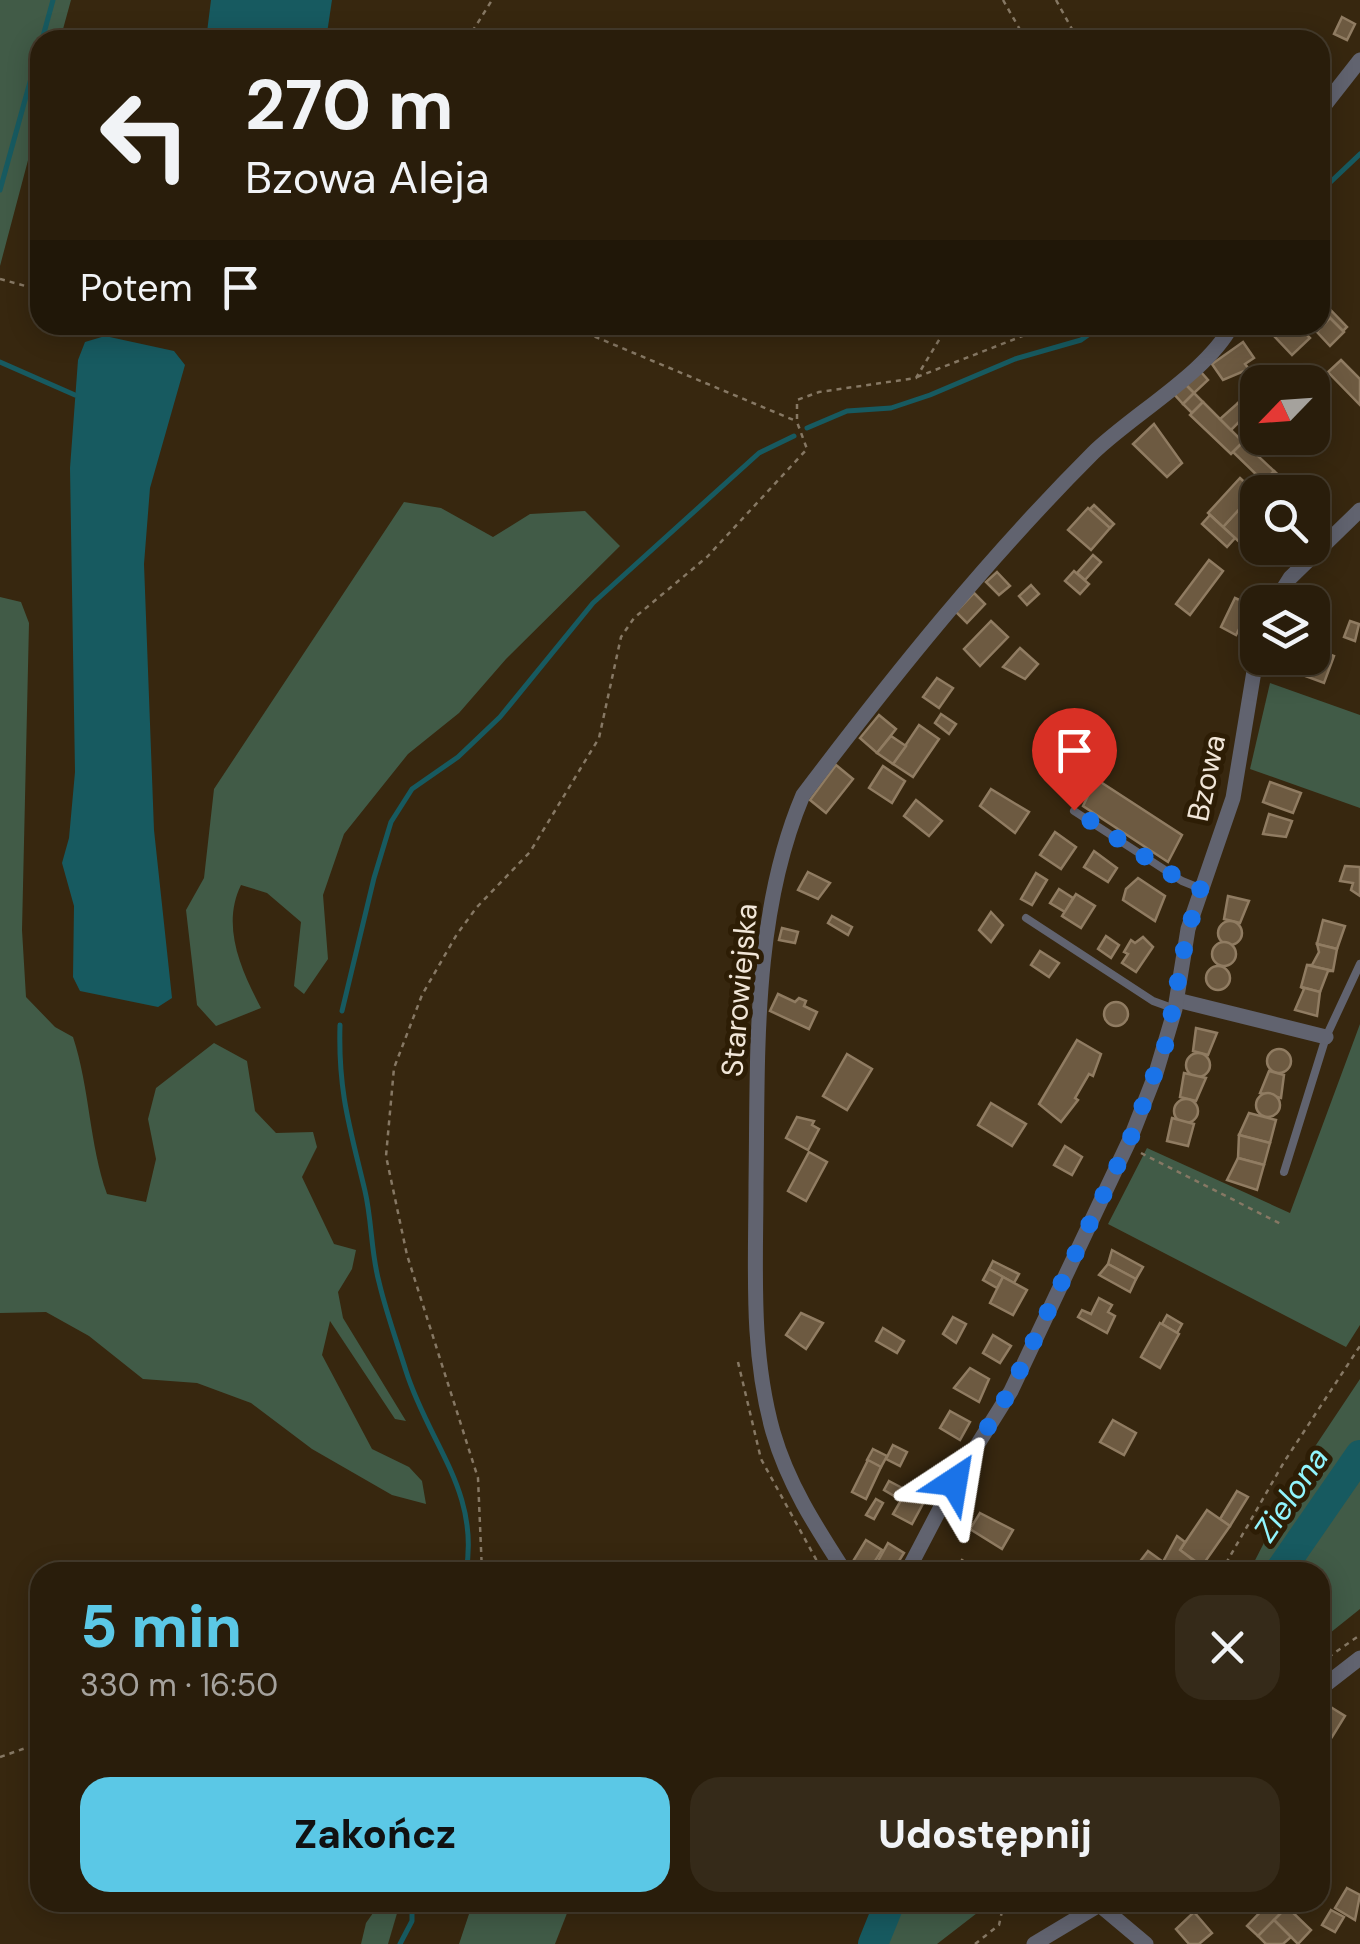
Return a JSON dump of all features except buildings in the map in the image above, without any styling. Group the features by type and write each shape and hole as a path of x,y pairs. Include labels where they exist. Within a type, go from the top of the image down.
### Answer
{"street":[{"path":"1330,98 1360,60"},
{"name":"Starowiejska","path":"838,1562 786,1472 768,1411 757,1348 762,975 775,890 794,814 803,795 956,600 1092,455 1212,352 1225,335"},
{"path":"1285,585 1360,510"},
{"name":"Bzowa","path":"911,1562 954,1482 1010,1391 1126,1146 1176,1004 1188,929 1233,798 1253,675"},
{"path":"1176,1004 1326,1037"},
{"path":"1330,1681 1360,1658"},
{"path":"1034,1944 1086,1912"},
{"path":"1110,1912 1146,1944"}],"lane":[{"path":"1074,810 1202,890"},
{"path":"1026,918 1154,1001 1176,1004"},
{"path":"1284,1172 1326,1037 1360,964"}],"path":[{"path":"473,30 492,0"},
{"path":"1002,0 1020,30"},
{"path":"1056,0 1072,30"},
{"path":"0,279 30,287"},
{"path":"591,335 797,422"},
{"path":"916,378 942,335"},
{"path":"482,1562 478,1478 407,1255 386,1156 394,1068 422,994 476,907 530,852 599,738 610,705 621,637 634,618 707,557 807,449 797,422 797,400 819,392 916,378 1026,335"},
{"path":"1126,1146 1283,1225"},
{"path":"1227,1562 1293,1447 1360,1346"},
{"path":"1330,1657 1360,1635"},
{"path":"0,1758 30,1746"},
{"path":"976,1944 1000,1925 1002,1912"}],"green space":[{"path":"0,0 71,0 63,30 30,30 30,153 0,266"},
{"path":"404,502 441,508 493,537 530,514 585,511 620,546 506,659 459,713 408,754 344,834 323,895 328,959 304,994 294,986 301,922 267,893 241,885 235,900 233,932 241,963 261,1008 216,1026 197,1005 186,910 204,878 214,789"},
{"path":"0,597 21,602 29,623 22,930 26,997 55,1027 73,1037 107,1194 146,1202 156,1159 148,1119 156,1088 214,1043 247,1061 255,1111 276,1133 313,1132 317,1147 302,1177 334,1244 356,1250 352,1269 338,1292 343,1318 406,1421 395,1419 330,1321 322,1355 372,1449 409,1467 422,1481 426,1504 392,1495 312,1449 251,1403 197,1383 143,1379 89,1336 46,1312 0,1313"},
{"path":"1270,683 1360,715 1360,808 1250,769"},
{"path":"1360,1024 1360,1325 1346,1347 1108,1224 1147,1148 1290,1213"},
{"path":"1360,1379 1360,1609 1330,1633 1330,1562 1254,1562 1308,1457"},
{"path":"374,1912 397,1912 388,1944 361,1944 366,1923"},
{"path":"470,1912 567,1912 555,1944 459,1944"},
{"path":"896,1912 978,1912 937,1944 883,1944"}],"water":[{"path":"211,0 332,0 328,30 207,30"},
{"path":"105,336 174,351 185,365 150,488 144,564 154,830 172,998 158,1007 80,991 73,977 74,906 62,863 69,838 75,772 70,468 78,360 85,342"}],"waterway":[{"path":"45,30 53,0"},
{"path":"0,190 30,82"},
{"path":"1330,182 1360,154"},
{"path":"807,428 847,411 891,408 1088,335"},
{"path":"0,362 75,395"},
{"path":"342,1011 391,822 412,789 458,757 500,717 593,603 759,453 794,436"},
{"path":"340,1025 343,1090 367,1202 376,1271 406,1371 459,1492 466,1517 467,1562"},
{"name":"Zielona","path":"1286,1562 1360,1455"},
{"path":"400,1944 412,1921 412,1912"},
{"name":"Zielona","path":"873,1944 886,1912"}],"route":[{"path":"954,1482 1010,1391 1131,1137 1166,1043 1188,929 1202,890 1074,810"}]}
